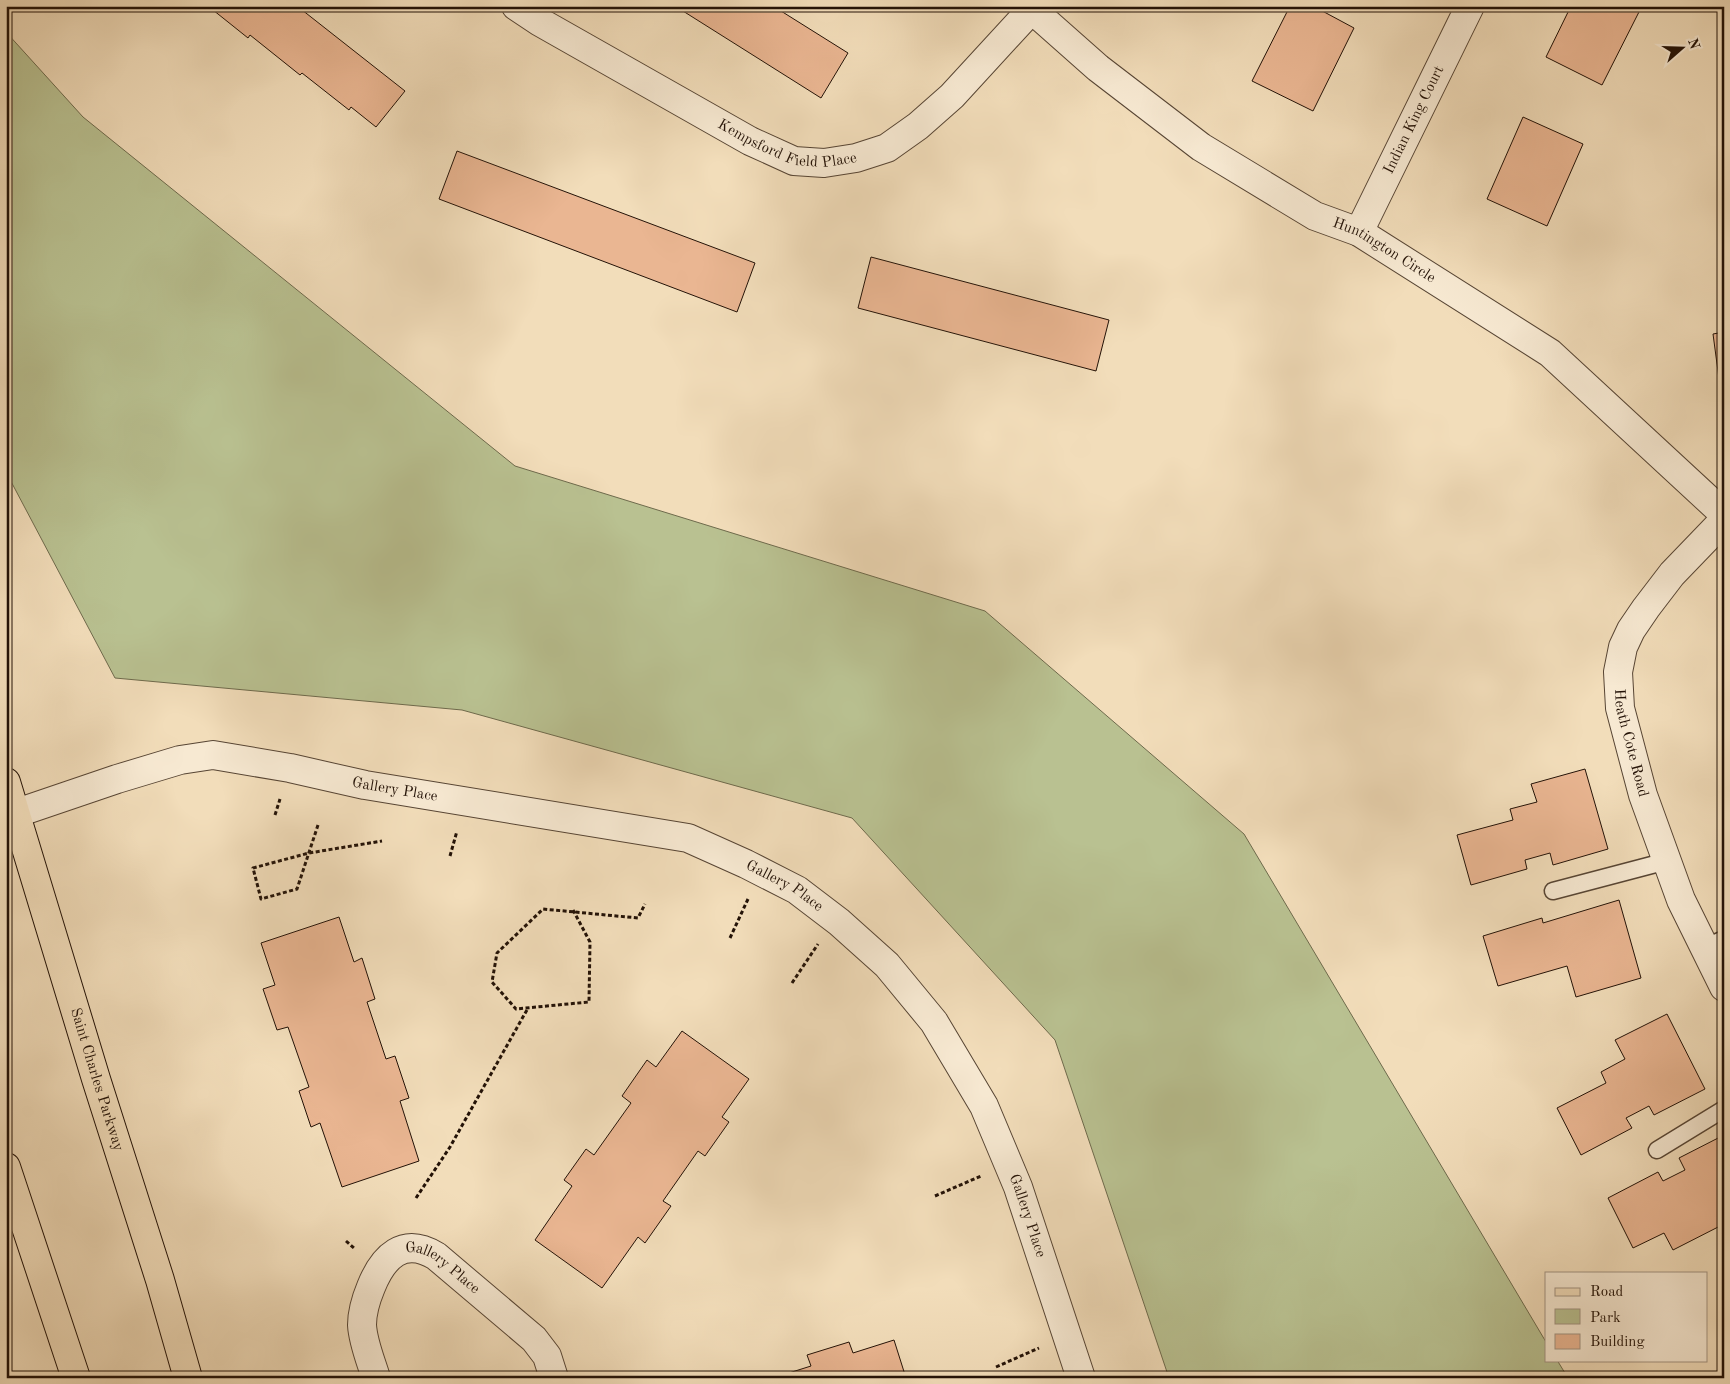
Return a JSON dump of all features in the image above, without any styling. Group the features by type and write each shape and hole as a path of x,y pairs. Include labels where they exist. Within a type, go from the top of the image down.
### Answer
{"main road":[{"name":"Saint Charles Parkway","path":"6,782 160,1280 188,1378"},
{"path":"6,1166 76,1378"}],"street":[{"name":"Kempsford Field Place","path":"516,6 540,22 750,141 794,161 824,163 856,158 887,148 918,126 952,96 1029,8"},
{"name":"Indian King Court","path":"1358,232 1470,6"},
{"name":"Huntington Circle","path":"1029,8 1098,68 1202,147 1315,216 1358,232 1550,353 1724,514"},
{"name":"Heath Cote Road","path":"1724,520 1672,574 1646,608 1631,630 1623,647 1618,672 1620,708 1644,795 1681,900 1714,944 1724,987"},
{"name":"Gallery Place","path":"17,814 117,779 180,760 214,755 290,768 365,785 688,838 797,890 835,919 887,965 934,1022 984,1106 1018,1187 1081,1378"},
{"name":"Gallery Place","path":"376,1378 362,1325 367,1296 377,1272 385,1261 396,1253 416,1249 436,1256 534,1339 547,1356 554,1378"}],"lane":[{"path":"1553,891 1667,861"},
{"path":"1657,1150 1724,1109"}],"path":[{"path":"318,825 309,853 297,889 261,899 253,868 309,853 382,841"},
{"path":"730,938 760,872"},
{"path":"573,910 590,942 589,1002 516,1009 492,982 498,953 543,909 573,910 638,918 645,904"},
{"path":"792,983 835,919"},
{"path":"416,1198 450,1147 528,1008"},
{"path":"936,1196 1008,1164"},
{"path":"996,1366 1068,1335"}],"green space":[{"path":"6,32 83,117 515,466 985,611 1244,834 1545,1340 1545,1362 1558,1362 1568,1378 1169,1378 1055,1040 852,818 462,710 115,678 6,472"}],"building":[{"path":"208,6 297,6 405,91 376,127 351,107 349,110 302,73 300,75 250,35 248,38"},
{"path":"675,6 773,6 848,53 821,98"},
{"path":"1290,6 1313,6 1354,28 1313,111 1252,81"},
{"path":"1571,6 1642,6 1602,85 1546,57"},
{"path":"1523,117 1583,144 1547,226 1487,199"},
{"path":"457,151 755,263 737,312 439,199"},
{"path":"871,257 1109,320 1096,371 858,308"},
{"path":"1724,332 1724,378 1719,379 1713,334"},
{"path":"1585,769 1608,849 1553,865 1550,853 1525,860 1527,869 1471,885 1457,835 1513,820 1510,809 1537,802 1531,784"},
{"path":"1619,900 1641,978 1576,997 1567,966 1498,986 1483,936 1542,918 1543,923"},
{"path":"339,917 354,962 362,958 375,999 367,1002 386,1059 395,1056 409,1098 400,1101 419,1161 342,1187 320,1123 311,1127 299,1091 309,1087 288,1027 277,1030 263,989 275,985 261,943"},
{"path":"1667,1014 1705,1089 1654,1115 1649,1106 1626,1118 1632,1128 1581,1155 1557,1108 1606,1083 1601,1072 1625,1059 1615,1040"},
{"path":"682,1031 749,1079 722,1117 729,1122 705,1156 698,1151 663,1201 671,1206 645,1243 638,1237 602,1288 535,1240 572,1186 564,1180 586,1149 594,1155 631,1103 622,1096 647,1060 656,1067"},
{"path":"1724,1135 1724,1224 1673,1250 1664,1233 1633,1248 1608,1198 1658,1172 1663,1181 1685,1170 1679,1158"},
{"path":"894,1340 906,1378 773,1378 811,1366 807,1355 849,1342 853,1353"}]}
